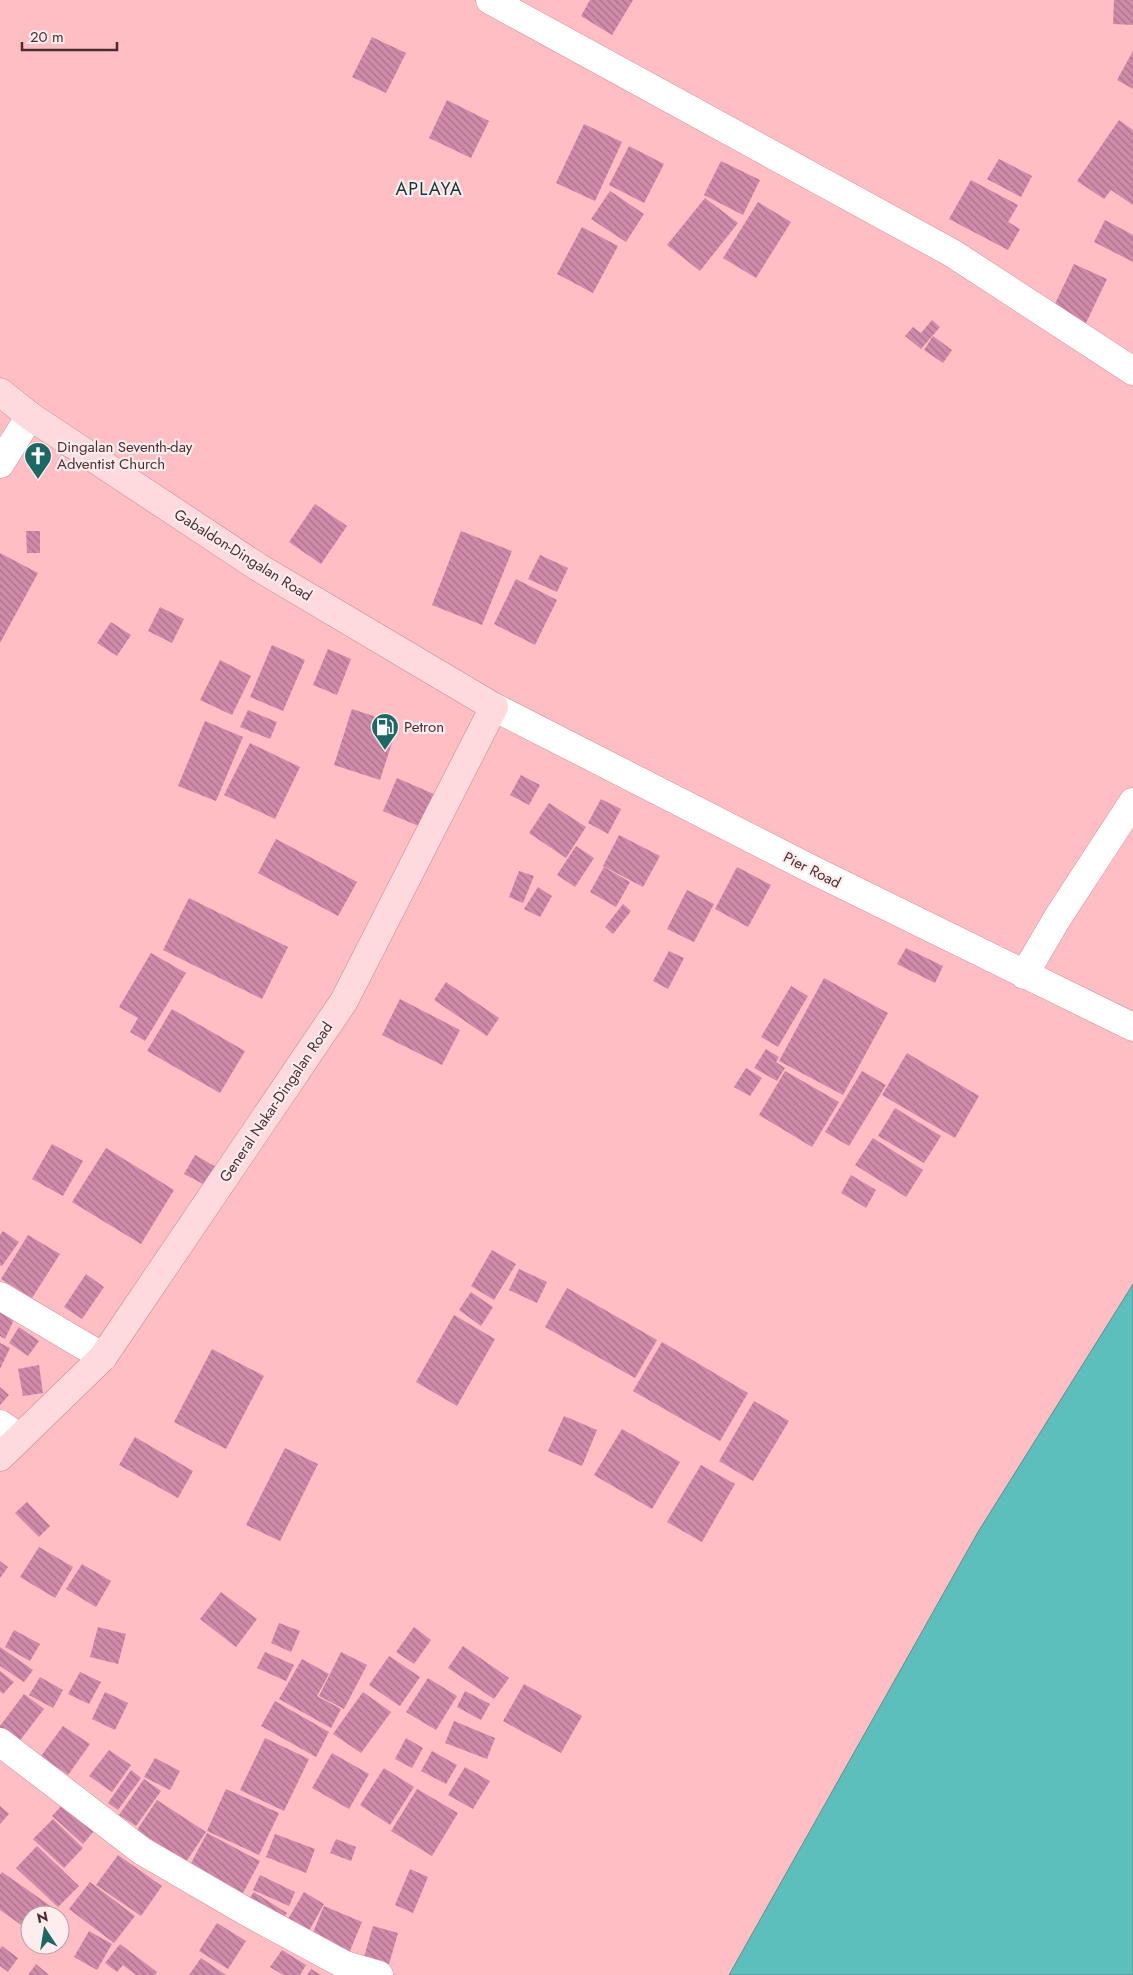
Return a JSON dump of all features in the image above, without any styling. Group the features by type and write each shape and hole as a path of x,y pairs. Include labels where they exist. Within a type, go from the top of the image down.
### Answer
{"main road":[{"name":"Gabaldon-Dingalan Road","path":"0,392 30,416 258,567 494,707"},
{"name":"General Nakar-Dingalan Road","path":"0,1457 10,1430 103,1357 344,1001 494,707"}],"street":[{"path":"490,0 952,253 1133,371"},
{"path":"0,464 30,416"},
{"name":"Pier Road","path":"494,707 812,870 1133,1027"},
{"path":"1024,975 1058,917 1133,802"},
{"path":"0,1296 103,1357"},
{"path":"0,1742 142,1851 247,1912 345,1965 379,1975"}],"water":[{"path":"1133,1284 1133,1975 729,1975 978,1532"}],"building":[{"path":"590,0 633,0 612,35 581,16"},
{"path":"1114,0 1133,0 1133,25 1113,24"},
{"path":"372,37 406,53 386,93 352,77"},
{"path":"1133,51 1133,89 1117,80"},
{"path":"447,100 489,121 471,158 429,138"},
{"path":"1119,120 1133,130 1133,205 1111,190 1104,199 1077,181"},
{"path":"584,124 622,142 595,201 556,183"},
{"path":"629,146 664,164 644,203 609,185"},
{"path":"999,159 1032,176 1021,197 987,179"},
{"path":"721,161 760,180 743,215 704,195"},
{"path":"971,180 1018,205 1008,222 1020,229 1008,250 949,219"},
{"path":"610,191 644,214 626,242 591,219"},
{"path":"705,198 738,223 700,271 667,245"},
{"path":"758,202 791,222 756,278 723,258"},
{"path":"1105,220 1133,235 1133,262 1094,242"},
{"path":"582,227 618,246 593,293 557,274"},
{"path":"1074,264 1107,279 1085,325 1052,310"},
{"path":"932,320 940,327 921,349 905,336 913,327 921,333"},
{"path":"933,336 952,350 943,363 924,350"},
{"path":"315,504 347,526 321,564 289,542"},
{"path":"26,531 40,531 40,553 27,553"},
{"path":"461,531 512,551 482,625 432,605"},
{"path":"0,553 38,573 0,643"},
{"path":"540,555 568,568 557,592 528,579"},
{"path":"516,579 557,600 535,645 494,624"},
{"path":"160,607 184,619 172,643 148,631"},
{"path":"111,622 131,635 117,656 97,643"},
{"path":"272,645 305,660 283,711 250,697"},
{"path":"328,649 351,659 337,695 313,685"},
{"path":"220,660 251,676 232,715 200,700"},
{"path":"352,709 398,724 380,780 334,765"},
{"path":"248,710 277,722 270,739 240,727"},
{"path":"205,721 243,737 216,801 178,786"},
{"path":"250,743 300,767 275,819 224,795"},
{"path":"521,775 540,785 529,805 510,795"},
{"path":"397,778 436,795 421,827 383,811"},
{"path":"601,799 621,809 608,834 588,823"},
{"path":"549,803 586,827 566,858 529,833"},
{"path":"619,835 660,856 643,887 603,866"},
{"path":"276,839 357,882 338,916 258,873"},
{"path":"576,846 594,858 575,887 557,875"},
{"path":"604,867 630,882 616,907 590,892"},
{"path":"737,867 771,885 748,927 715,909"},
{"path":"519,871 534,876 523,903 509,897"},
{"path":"538,887 552,896 540,917 524,909"},
{"path":"687,890 714,904 694,942 667,929"},
{"path":"189,898 288,947 262,999 163,950"},
{"path":"623,904 631,911 613,934 605,927"},
{"path":"906,948 943,966 935,983 897,964"},
{"path":"669,951 684,958 668,989 653,981"},
{"path":"151,953 186,973 145,1041 130,1032 138,1018 119,1007"},
{"path":"824,978 888,1013 843,1095 779,1061"},
{"path":"446,982 499,1018 487,1036 434,1000"},
{"path":"791,986 808,996 778,1047 761,1037"},
{"path":"400,999 460,1030 442,1065 382,1035"},
{"path":"172,1009 245,1051 220,1093 147,1051"},
{"path":"766,1049 779,1057 776,1062 785,1068 777,1081 754,1068"},
{"path":"907,1053 979,1096 955,1138 882,1095"},
{"path":"746,1068 762,1078 750,1096 734,1087"},
{"path":"785,1071 839,1102 812,1147 759,1115"},
{"path":"862,1071 886,1085 849,1146 825,1132"},
{"path":"895,1108 941,1136 924,1163 878,1136"},
{"path":"873,1138 923,1170 906,1197 855,1165"},
{"path":"52,1144 83,1161 63,1196 32,1179"},
{"path":"106,1148 174,1190 141,1244 72,1202"},
{"path":"195,1155 216,1167 205,1185 184,1174"},
{"path":"851,1175 876,1190 866,1208 841,1193"},
{"path":"3,1231 19,1242 2,1266 0,1265 0,1235"},
{"path":"28,1235 60,1254 32,1298 1,1279"},
{"path":"492,1250 516,1264 494,1300 471,1286"},
{"path":"519,1269 547,1282 537,1303 509,1290"},
{"path":"86,1274 104,1287 82,1319 64,1307"},
{"path":"567,1288 657,1340 635,1378 545,1327"},
{"path":"471,1292 493,1307 481,1326 459,1310"},
{"path":"0,1306 17,1313 5,1339 0,1336"},
{"path":"454,1315 495,1339 457,1406 416,1382"},
{"path":"19,1327 39,1341 28,1356 9,1343"},
{"path":"662,1342 748,1393 720,1441 633,1391"},
{"path":"0,1343 10,1348 0,1369"},
{"path":"212,1349 264,1376 226,1449 174,1422"},
{"path":"39,1365 43,1393 23,1396 18,1369"},
{"path":"0,1387 9,1395 0,1405"},
{"path":"754,1401 789,1421 753,1481 719,1461"},
{"path":"564,1416 597,1430 582,1466 548,1451"},
{"path":"622,1429 680,1462 652,1509 594,1475"},
{"path":"135,1437 193,1471 178,1498 119,1465"},
{"path":"285,1448 318,1464 280,1541 246,1525"},
{"path":"701,1465 735,1484 702,1542 667,1522"},
{"path":"27,1502 50,1526 39,1537 15,1513"},
{"path":"39,1547 73,1567 55,1598 20,1577"},
{"path":"0,1561 8,1567 0,1578"},
{"path":"82,1564 111,1581 96,1607 66,1589"},
{"path":"221,1592 257,1619 236,1647 200,1619"},
{"path":"279,1623 300,1631 291,1652 271,1643"},
{"path":"98,1627 126,1634 118,1664 90,1657"},
{"path":"414,1627 431,1640 414,1664 396,1652"},
{"path":"14,1630 40,1644 30,1661 5,1647"},
{"path":"463,1646 509,1678 494,1699 448,1668"},
{"path":"0,1647 33,1670 24,1682 0,1666"},
{"path":"265,1652 294,1665 286,1681 257,1668"},
{"path":"341,1652 367,1665 344,1709 319,1696"},
{"path":"389,1656 420,1677 400,1706 369,1685"},
{"path":"302,1659 329,1674 317,1696 341,1709 331,1728 279,1699"},
{"path":"0,1671 14,1682 3,1694 0,1691"},
{"path":"80,1672 101,1682 89,1704 68,1694"},
{"path":"40,1677 63,1690 53,1708 29,1695"},
{"path":"428,1678 457,1696 436,1730 406,1712"},
{"path":"524,1684 582,1716 561,1753 503,1721"},
{"path":"465,1691 490,1704 481,1720 457,1707"},
{"path":"105,1692 128,1703 115,1730 92,1719"},
{"path":"363,1692 391,1712 361,1753 333,1734"},
{"path":"24,1694 44,1709 18,1743 0,1729 0,1726"},
{"path":"275,1701 329,1732 316,1757 261,1726"},
{"path":"454,1721 495,1738 487,1759 445,1743"},
{"path":"63,1726 90,1744 68,1775 41,1756"},
{"path":"265,1738 309,1759 284,1811 240,1790"},
{"path":"406,1738 423,1748 412,1768 395,1759"},
{"path":"109,1750 131,1765 112,1792 89,1776"},
{"path":"432,1751 457,1765 446,1784 421,1771"},
{"path":"332,1753 369,1774 349,1809 312,1788"},
{"path":"155,1758 180,1771 170,1790 144,1777"},
{"path":"465,1767 490,1781 473,1809 448,1795"},
{"path":"384,1768 414,1787 390,1825 360,1805"},
{"path":"131,1770 141,1778 118,1810 108,1803"},
{"path":"144,1779 161,1791 136,1826 119,1815"},
{"path":"226,1789 279,1813 259,1855 207,1831"},
{"path":"417,1789 458,1813 432,1856 391,1831"},
{"path":"157,1800 206,1832 186,1862 137,1830"},
{"path":"64,1803 94,1831 83,1844 52,1816"},
{"path":"0,1806 9,1814 0,1824"},
{"path":"53,1819 83,1848 64,1868 33,1839"},
{"path":"207,1833 260,1861 243,1893 190,1865"},
{"path":"275,1834 315,1849 306,1873 266,1857"},
{"path":"336,1839 356,1847 351,1861 330,1853"},
{"path":"37,1846 79,1886 60,1905 56,1905 16,1868"},
{"path":"118,1855 162,1886 141,1916 96,1885"},
{"path":"410,1869 428,1877 413,1913 395,1905"},
{"path":"2,1872 49,1905 20,1905 20,1924 0,1910 0,1875"},
{"path":"260,1875 295,1892 289,1906 253,1890"},
{"path":"90,1882 135,1916 114,1943 70,1910"},
{"path":"254,1892 287,1913 279,1924 246,1903"},
{"path":"304,1892 324,1904 305,1938 284,1926"},
{"path":"324,1906 362,1922 347,1958 309,1942"},
{"path":"217,1923 246,1941 228,1969 199,1951"},
{"path":"373,1926 398,1933 389,1964 364,1957"},
{"path":"89,1931 112,1944 97,1970 74,1957"},
{"path":"120,1944 157,1972 155,1975 136,1975 123,1965 117,1972 105,1963"},
{"path":"2,1946 18,1958 8,1972 0,1966 0,1949"},
{"path":"282,1950 306,1965 300,1975 283,1975 270,1967"},
{"path":"201,1958 226,1975 189,1975"},
{"path":"36,1964 49,1975 28,1975"},
{"path":"311,1969 321,1975 307,1975"}],"place":[{"name":"Dingalan Seventh-day Adventist Church","path":"38,480"},
{"name":"Petron","path":"385,751"}],"district":[{"name":"APLAYA","path":"429,189"}]}
